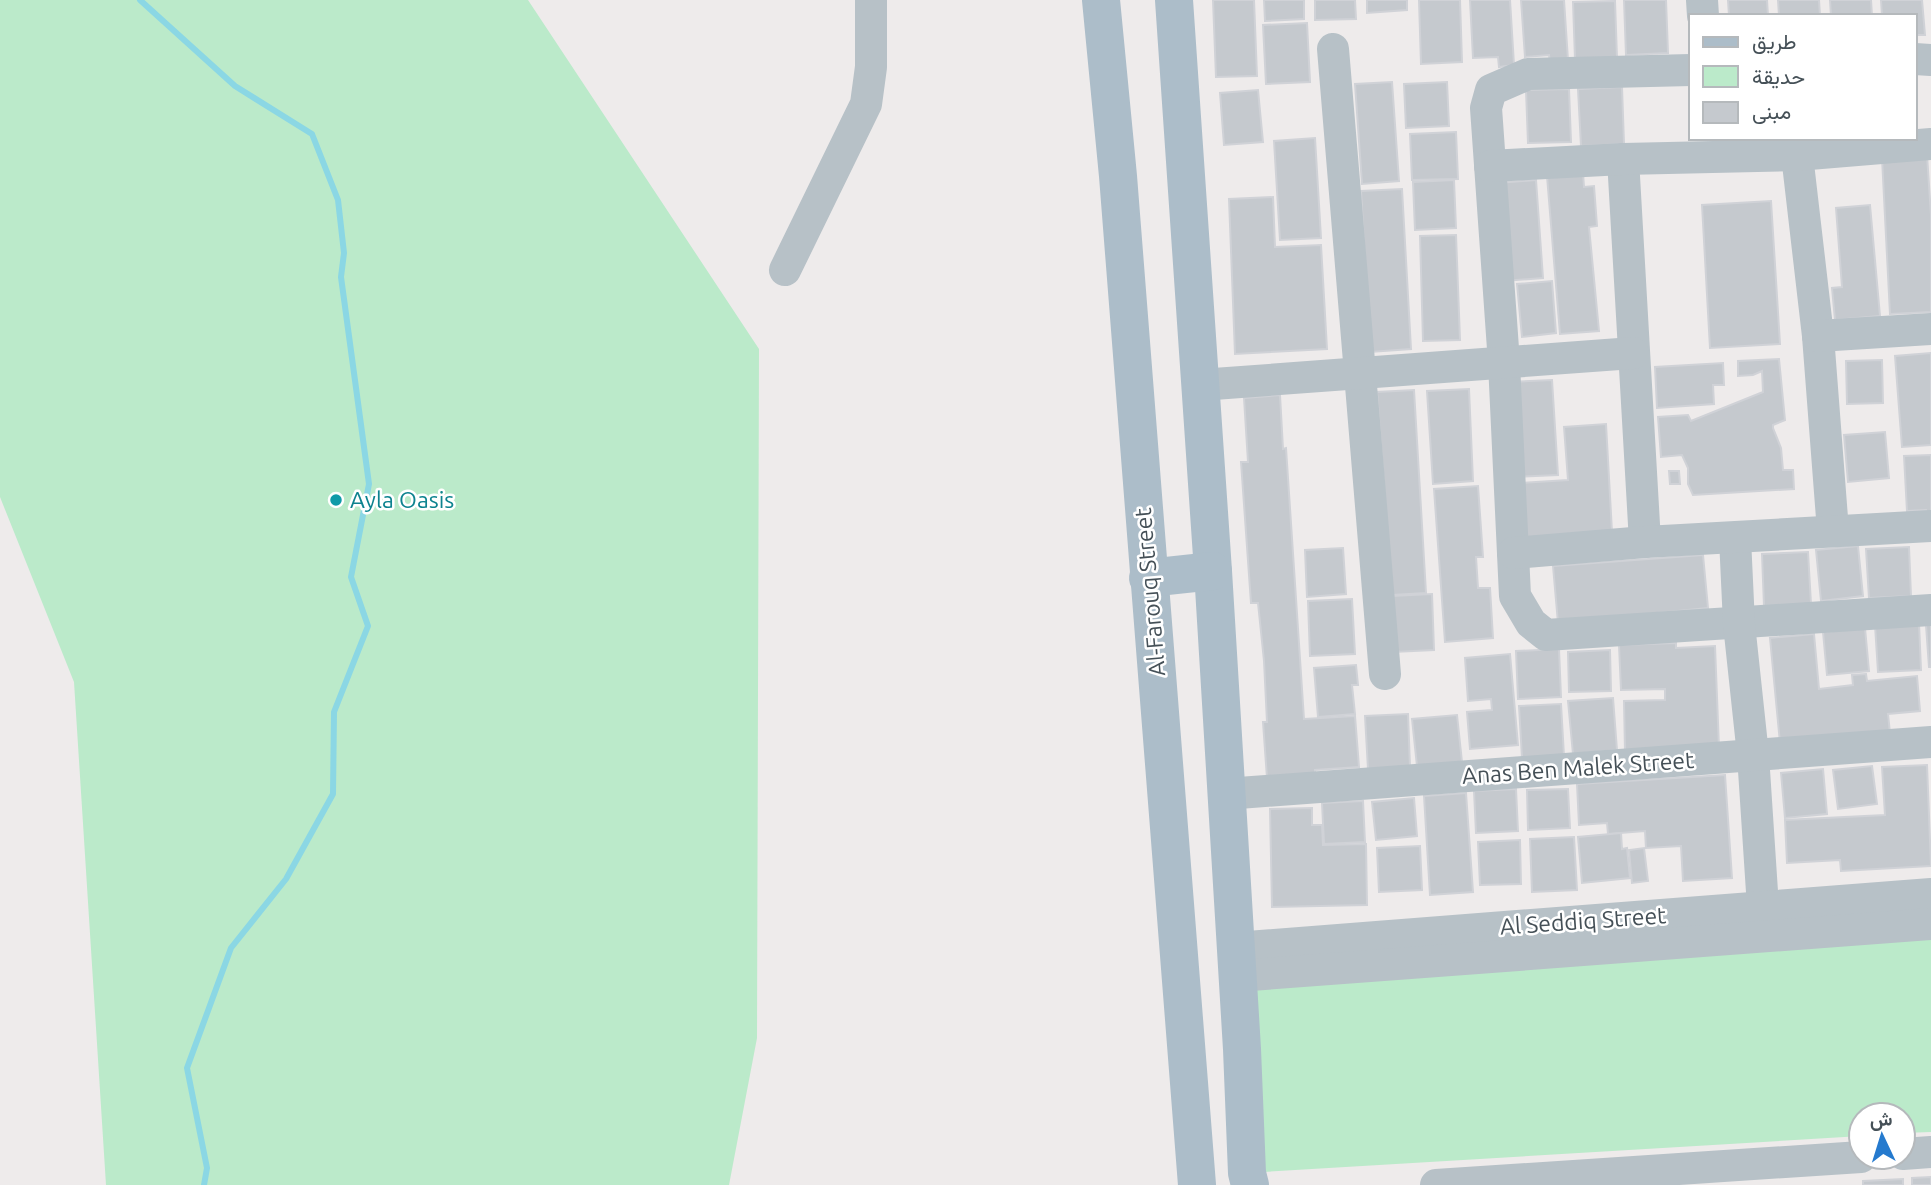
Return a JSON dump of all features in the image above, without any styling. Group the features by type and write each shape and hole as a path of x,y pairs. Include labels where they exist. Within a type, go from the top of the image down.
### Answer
{"main road":[{"name":"Al-Farouq Street","path":"1101,0 1118,176 1197,1185"},
{"path":"1174,0 1213,571 1250,1185"},
{"path":"1148,578 1213,571"}],"street":[{"path":"786,270 866,104 872,67 870,0"},
{"path":"1333,49 1385,674"},
{"path":"1689,70 1528,74 1491,90 1486,108 1504,363 1515,596 1531,623 1546,635 1931,610"},
{"path":"1490,166 1623,159 1714,147 1797,155 1931,144"},
{"path":"1797,155 1818,336 1833,531"},
{"path":"1623,159 1645,542"},
{"path":"1818,336 1931,329"},
{"path":"1199,384 1633,353"},
{"path":"1513,553 1645,542 1931,526"},
{"path":"1735,538 1739,624 1753,755 1763,907"},
{"name":"Anas Ben Malek Street","path":"1225,794 1931,742"},
{"name":"Al Seddiq Street","path":"1236,962 1763,907 1931,894"},
{"name":"Al Seddiq Street","path":"1236,962 1931,924"},
{"path":"1436,1185 1789,1173 1847,1160"}],"green space":[{"path":"0,0 528,0 759,349 757,1038 729,1185 106,1185 74,682 0,497"},
{"path":"1931,924 1931,1132 1917,1132 1917,1101 1847,1101 1847,1137 1247,1173 1237,976"}],"building":[{"path":"1213,0 1254,0 1257,76 1216,77"},
{"path":"1264,0 1304,0 1304,19 1265,21"},
{"path":"1315,0 1355,0 1356,19 1315,20"},
{"path":"1367,0 1407,0 1407,10 1367,13"},
{"path":"1419,0 1460,0 1462,62 1421,64"},
{"path":"1470,0 1510,0 1514,65 1499,67 1498,57 1473,58"},
{"path":"1521,0 1564,0 1568,60 1550,62 1549,55 1525,57"},
{"path":"1624,0 1666,0 1668,53 1626,55"},
{"path":"1728,0 1767,0 1768,14 1729,14"},
{"path":"1778,0 1819,0 1820,14 1779,14"},
{"path":"1830,0 1871,0 1872,14 1831,14"},
{"path":"1881,0 1922,0 1925,35 1917,35 1917,14 1882,14"},
{"path":"1615,1 1617,58 1575,59 1573,2"},
{"path":"1307,23 1310,82 1266,84 1263,25"},
{"path":"1392,82 1399,181 1362,184 1355,84"},
{"path":"1447,82 1449,126 1406,128 1404,84"},
{"path":"1622,87 1624,144 1581,146 1578,89"},
{"path":"1569,89 1571,142 1528,143 1526,90"},
{"path":"1258,90 1263,142 1224,145 1220,93"},
{"path":"1456,132 1458,179 1412,180 1410,134"},
{"path":"1315,138 1321,238 1280,240 1274,141"},
{"path":"1927,155 1931,215 1931,312 1890,314 1882,158"},
{"path":"1583,173 1584,187 1594,186 1597,226 1589,227 1599,331 1560,334 1547,176"},
{"path":"1454,180 1456,228 1415,230 1413,182"},
{"path":"1536,180 1543,278 1504,281 1497,183"},
{"path":"1402,189 1411,349 1370,352 1361,191"},
{"path":"1273,197 1275,247 1321,245 1327,349 1235,354 1229,199"},
{"path":"1771,201 1780,344 1710,348 1702,205"},
{"path":"1870,205 1880,316 1835,320 1832,288 1842,287 1836,208"},
{"path":"1456,235 1460,340 1423,341 1420,236"},
{"path":"1552,281 1556,333 1522,337 1517,284"},
{"path":"1931,353 1931,445 1902,447 1895,356"},
{"path":"1779,359 1785,420 1773,425 1773,428 1781,448 1783,470 1793,470 1794,489 1693,495 1688,484 1688,468 1682,455 1661,457 1658,417 1688,415 1691,421 1763,392 1762,371 1738,376 1738,361"},
{"path":"1882,360 1883,403 1847,404 1846,361"},
{"path":"1723,363 1724,385 1713,385 1714,404 1657,408 1655,367"},
{"path":"1552,380 1558,475 1516,477 1510,382"},
{"path":"1469,389 1473,481 1433,484 1427,391"},
{"path":"1414,390 1426,593 1392,595 1377,392"},
{"path":"1280,395 1304,719 1355,716 1359,767 1315,770 1315,774 1267,778 1263,722 1267,722 1264,661 1258,603 1251,603 1241,462 1248,462 1244,398"},
{"path":"1606,424 1612,532 1524,539 1520,483 1568,480 1564,427"},
{"path":"1885,432 1889,478 1848,482 1844,435"},
{"path":"1931,455 1931,519 1927,519 1926,510 1907,511 1904,456"},
{"path":"1669,471 1679,471 1680,484 1670,484"},
{"path":"1478,486 1483,557 1476,557 1478,588 1490,588 1493,638 1445,642 1434,489"},
{"path":"1858,546 1863,596 1821,601 1816,550"},
{"path":"1909,547 1911,596 1869,598 1866,549"},
{"path":"1343,548 1346,594 1307,597 1305,550"},
{"path":"1808,552 1811,604 1764,606 1762,554"},
{"path":"1703,555 1708,608 1558,623 1553,566"},
{"path":"1432,594 1434,650 1393,652 1391,596"},
{"path":"1352,599 1355,654 1310,656 1308,601"},
{"path":"1919,623 1921,670 1878,672 1875,625"},
{"path":"1926,625 1931,625 1931,667 1929,667"},
{"path":"1865,628 1869,671 1827,675 1823,632"},
{"path":"1814,634 1819,689 1853,685 1852,675 1866,674 1867,681 1917,676 1920,711 1888,714 1890,733 1780,743 1770,638"},
{"path":"1676,643 1676,648 1715,646 1719,748 1625,751 1624,701 1665,700 1665,689 1621,690 1619,645"},
{"path":"1559,649 1561,697 1518,699 1516,651"},
{"path":"1610,650 1611,691 1569,692 1568,652"},
{"path":"1510,654 1518,745 1470,749 1467,712 1492,710 1491,699 1468,701 1465,658"},
{"path":"1356,665 1358,685 1352,685 1355,714 1318,717 1314,668"},
{"path":"1613,698 1617,750 1573,754 1568,701"},
{"path":"1561,704 1564,756 1522,758 1519,706"},
{"path":"1408,714 1410,767 1368,769 1365,716"},
{"path":"1457,715 1462,762 1417,766 1412,719"},
{"path":"1927,765 1931,866 1841,871 1840,860 1787,863 1785,820 1885,815 1882,767"},
{"path":"1872,766 1877,804 1838,809 1833,770"},
{"path":"1823,769 1827,814 1785,818 1781,773"},
{"path":"1725,775 1732,878 1683,881 1681,846 1646,848 1645,831 1608,834 1607,823 1579,825 1577,784"},
{"path":"1516,789 1518,831 1476,833 1474,791"},
{"path":"1568,789 1570,828 1528,830 1527,790"},
{"path":"1466,793 1473,892 1430,895 1424,796"},
{"path":"1414,798 1417,836 1376,840 1372,802"},
{"path":"1363,801 1365,842 1324,844 1322,803"},
{"path":"1312,808 1312,825 1322,825 1323,845 1366,844 1367,905 1272,907 1270,809"},
{"path":"1621,833 1622,849 1627,848 1630,878 1582,883 1578,837"},
{"path":"1574,837 1577,890 1532,892 1530,839"},
{"path":"1520,840 1521,884 1480,885 1478,842"},
{"path":"1420,846 1422,890 1379,892 1377,848"},
{"path":"1644,848 1648,881 1632,883 1629,850"},
{"path":"1931,1177 1931,1185 1912,1185 1912,1178"},
{"path":"1903,1179 1903,1185 1863,1185 1863,1181"}],"waterway":[{"path":"140,0 235,86 312,134 338,200 344,253 341,277 369,484 351,577 368,626 334,712 333,794 286,879 231,948 187,1068 207,1168 204,1185"}],"place":[{"name":"Ayla Oasis","path":"336,500"}]}
